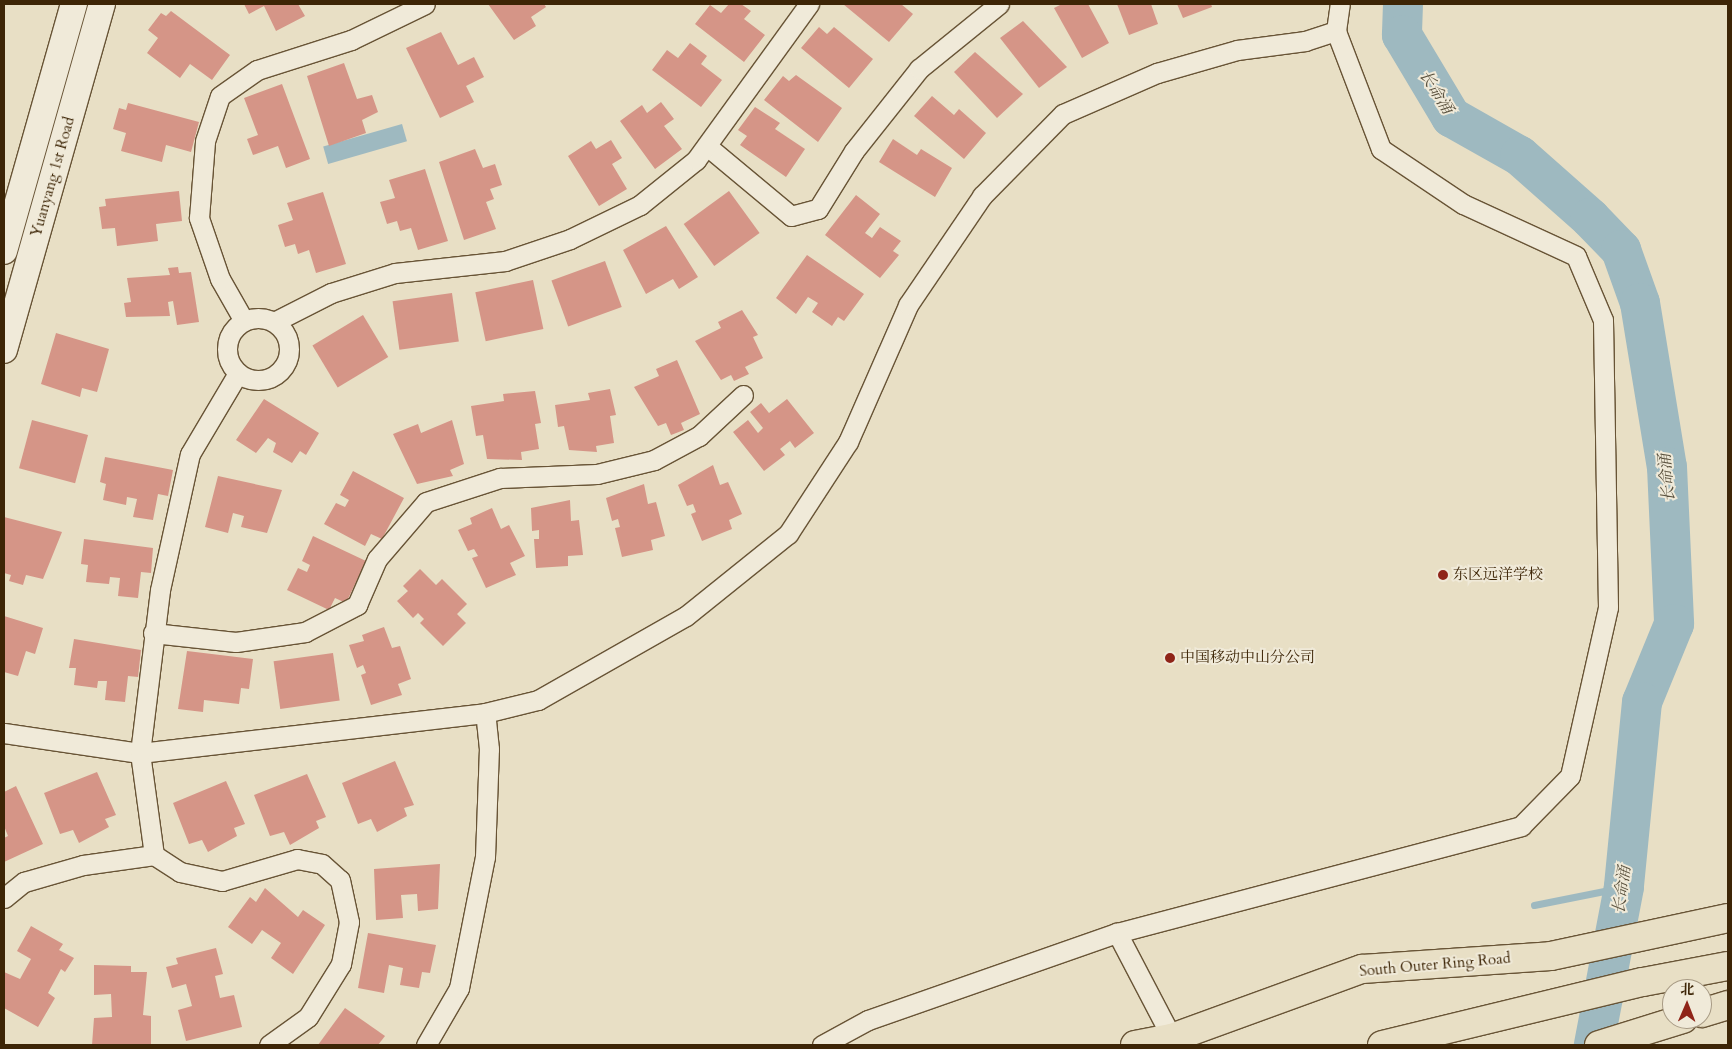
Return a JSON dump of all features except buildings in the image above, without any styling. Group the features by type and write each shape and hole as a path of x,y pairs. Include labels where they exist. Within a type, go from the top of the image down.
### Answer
{"highway":[{"name":"South Outer Ring Road","path":"1135,1045 1163,1042 1362,969 1551,956 1654,932 1728,918"},
{"path":"1382,1045 1538,1006 1728,966"},
{"path":"1712,1010 1728,1005"},
{"path":"1599,1045 1662,1026"}],"street":[{"name":"Yuanyang 1st Road","path":"4,251 74,4"},
{"name":"Yuanyang 1st Road","path":"4,350 102,4"},
{"path":"244,321 220,279 199,218 205,142 220,96 257,70 351,40 425,4"},
{"path":"274,322 331,293 395,273 505,262 570,239 640,205 707,146 809,4"},
{"path":"707,146 791,216 818,209 854,151 918,69 999,4"},
{"path":"822,1045 868,1020 1117,933 1521,826 1570,776 1608,607 1603,320 1576,256 1463,204 1381,149 1336,31 1340,4"},
{"path":"4,733 140,753 485,713 538,700 686,616 788,534 848,442 908,305 982,196 1063,114 1157,72 1237,50 1304,42 1336,31"},
{"path":"254,318 274,322 288,338 283,367 257,380 238,373 227,345 244,321 254,318"},
{"path":"154,855 140,753 153,633 190,454 238,373"},
{"path":"153,633 236,642 306,632 357,605 377,559 426,502 500,478 597,474 654,460 700,436 743,395"},
{"path":"426,1045 458,988 485,857 489,749 485,713"},
{"path":"4,898 24,882 83,865 154,855 180,872 222,881 297,859 322,864 340,880 349,922 341,964 308,1017 269,1045"},
{"path":"1654,932 1728,903"},
{"path":"1117,933 1163,1042"}],"water":[{"path":"402,124 407,141 328,164 323,147"}],"waterway":[{"name":"长命涌","path":"1403,4 1402,35 1451,117 1520,156 1590,218 1621,250 1640,303 1667,467 1674,624 1642,702 1624,887 1594,1045"},
{"path":"1534,905 1624,887"}],"place":[{"name":"东区远洋学校","path":"1443,575"},
{"name":"中国移动中山分公司","path":"1170,658"}]}
